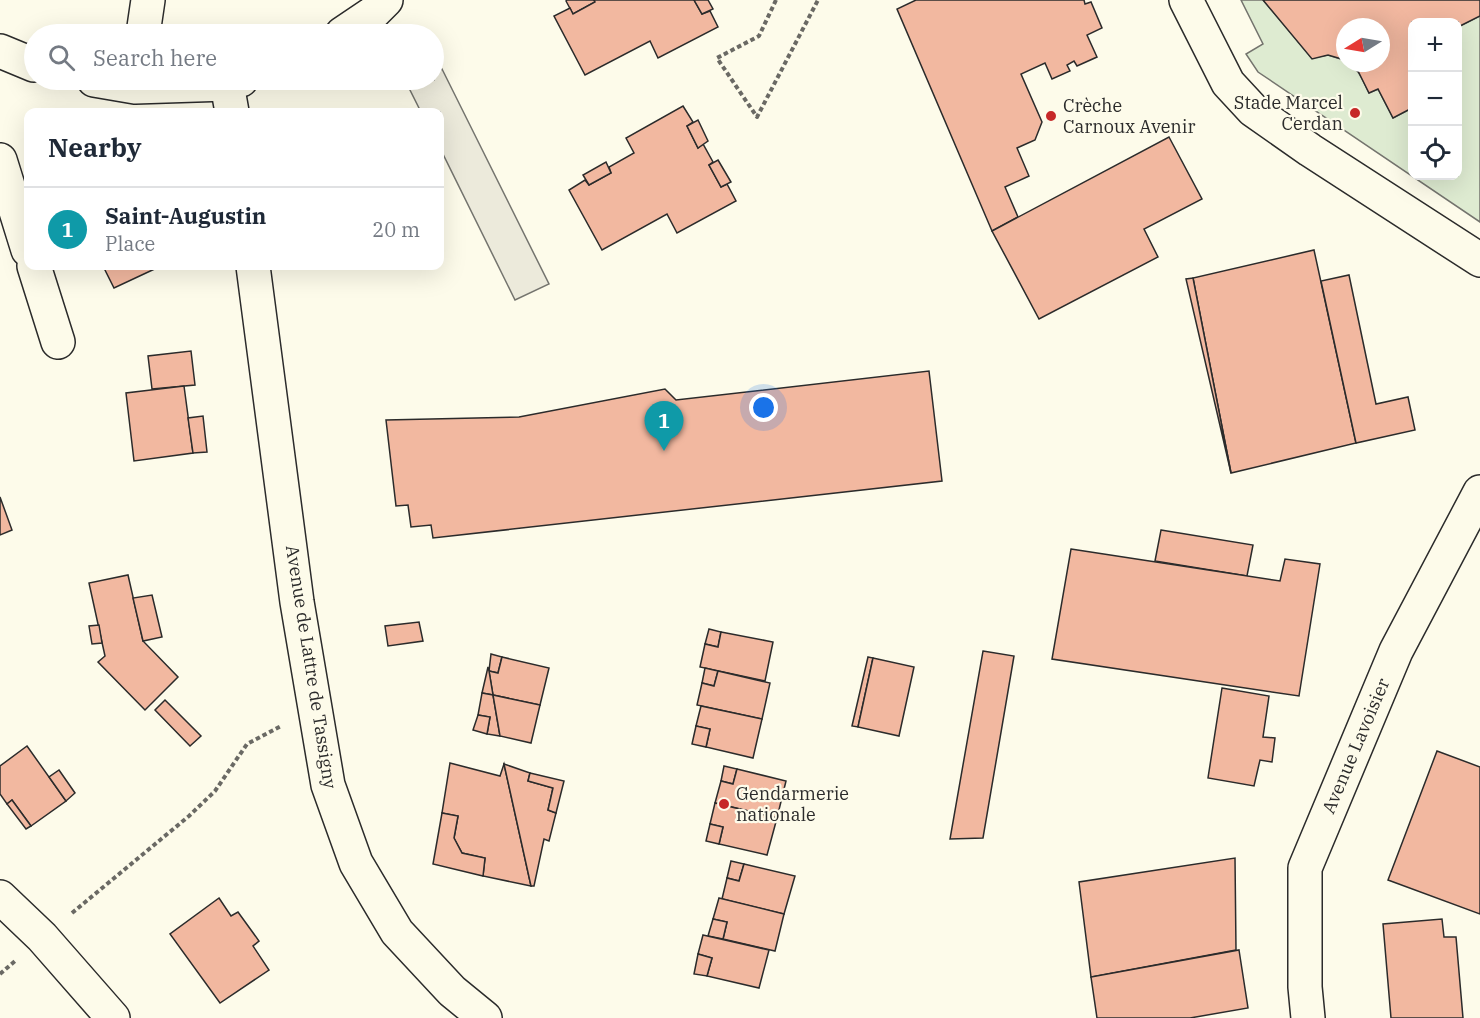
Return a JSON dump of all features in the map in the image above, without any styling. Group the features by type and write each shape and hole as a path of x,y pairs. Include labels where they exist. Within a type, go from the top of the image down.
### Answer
{"street":[{"path":"144,24 148,0"},
{"path":"356,24 386,0"},
{"path":"1186,0 1228,83 1253,110 1318,156 1480,260"},
{"path":"211,90 233,92"},
{"path":"0,160 24,237"},
{"path":"35,270 58,342"},
{"name":"Avenue de Lattre de Tassigny","path":"254,270 297,602 328,785 356,863 397,932 452,991 485,1018"},
{"name":"Avenue Lavoisier","path":"1308,1018 1305,987 1305,868 1396,651 1480,492"},
{"path":"0,897 42,937 113,1018"}],"path":[{"path":"776,0 759,36 717,58 757,117 818,0"},
{"path":"42,937 189,816 215,790 247,744 314,707"}],"green space":[{"name":"Stade Marcel Cerdan","path":"1241,0 1263,0 1312,58 1328,55 1336,58 1336,72 1358,72 1369,93 1378,89 1393,118 1408,110 1408,173 1258,72 1246,54 1263,44"},
{"name":"Stade Marcel Cerdan","path":"1480,16 1480,222 1418,180 1462,180 1462,25"}],"shaded area":[{"path":"444,73 549,284 515,300 444,156 444,108 419,108 410,90 444,90"}],"building":[{"path":"567,0 594,0 595,2 573,14"},
{"path":"594,0 694,0 702,14 710,11 718,27 658,58 650,41 585,75 554,16 570,8 573,14 595,2"},
{"path":"694,0 708,0 713,9 702,14"},
{"path":"916,0 1084,0 1085,4 1091,2 1102,28 1087,35 1097,57 1077,66 1074,61 1067,65 1070,71 1052,79 1045,63 1021,74 1042,122 1035,140 1017,148 1029,176 1005,187 1018,217 992,231 897,9"},
{"path":"1263,0 1480,0 1480,16 1462,25 1462,18 1408,18 1408,110 1393,118 1378,89 1369,93 1358,72 1390,72 1390,18 1336,18 1336,57 1328,55 1312,59"},
{"path":"683,106 693,122 687,126 698,148 703,144 713,162 709,165 721,187 727,184 736,201 677,233 667,214 602,250 569,190 585,180 589,185 611,173 609,167 634,153 626,138"},
{"path":"698,120 708,141 698,148 687,126"},
{"path":"1169,137 1202,199 1144,229 1158,257 1039,319 992,231"},
{"path":"718,160 731,182 721,187 709,165"},
{"path":"606,162 611,173 589,185 583,175"},
{"path":"1314,250 1356,443 1231,473 1193,278"},
{"path":"105,270 152,270 114,288"},
{"path":"1349,275 1376,404 1408,397 1415,430 1356,443 1321,281"},
{"path":"1193,278 1231,473 1186,279"},
{"path":"191,351 195,385 152,389 148,356"},
{"path":"929,371 942,481 433,538 431,525 411,527 408,505 396,506 386,420 519,417 665,389 676,400"},
{"path":"184,386 193,453 134,461 126,393"},
{"path":"203,416 207,452 193,453 188,418"},
{"path":"0,497 12,530 0,535"},
{"path":"1161,530 1253,545 1247,576 1155,561"},
{"path":"1071,549 1280,581 1285,559 1320,564 1299,696 1052,659"},
{"path":"128,575 143,641 178,677 145,710 98,662 105,656 89,583"},
{"path":"152,595 162,637 143,641 133,598"},
{"path":"419,622 423,641 388,646 385,626"},
{"path":"99,625 102,643 92,644 89,626"},
{"path":"709,629 721,632 718,647 705,644"},
{"path":"721,632 773,642 765,681 700,667 705,644 718,647"},
{"path":"983,651 1014,656 983,838 950,839"},
{"path":"491,654 502,657 498,673 489,671"},
{"path":"502,657 549,668 540,705 493,695 489,671 498,673"},
{"path":"868,657 873,658 858,727 852,726"},
{"path":"873,658 914,667 899,736 858,727"},
{"path":"488,667 489,671 493,695 482,693"},
{"path":"705,668 718,671 714,686 702,683"},
{"path":"718,671 770,683 762,719 697,705 702,683 714,686"},
{"path":"1222,688 1269,696 1263,737 1275,738 1272,762 1260,760 1254,786 1208,778"},
{"path":"482,693 493,695 500,736 487,734 490,717 478,715"},
{"path":"493,695 540,705 531,743 500,736"},
{"path":"165,700 201,736 190,746 155,710"},
{"path":"701,706 762,719 753,758 706,747 710,729 696,726"},
{"path":"478,715 490,717 487,734 473,730"},
{"path":"696,726 710,729 706,747 692,744"},
{"path":"27,746 66,801 31,826 12,800 7,804 0,794 0,766"},
{"path":"1437,751 1480,767 1480,914 1388,880"},
{"path":"450,763 500,776 504,764 531,886 483,876 485,858 462,853 454,838 458,816 442,813"},
{"path":"504,764 530,773 528,781 553,788 548,810 556,813 549,841 544,839 534,886 531,886"},
{"path":"724,766 737,769 733,784 721,781"},
{"path":"737,769 786,781 777,818 715,803 721,781 733,784"},
{"path":"59,770 75,793 66,801 49,777"},
{"path":"530,773 564,781 556,813 548,810 553,788 528,781"},
{"path":"12,800 31,826 26,829 7,804"},
{"path":"715,803 777,818 767,855 719,844 723,827 710,824"},
{"path":"442,813 458,816 454,838 462,853 485,858 483,876 433,864"},
{"path":"710,824 723,827 719,844 706,841"},
{"path":"1235,858 1236,950 1091,977 1079,882"},
{"path":"731,861 744,864 739,881 727,878"},
{"path":"744,864 795,876 784,914 722,899 727,878 739,881"},
{"path":"219,898 231,916 238,912 259,941 253,946 269,970 220,1003 170,934"},
{"path":"719,898 784,914 775,951 723,939 727,922 713,919"},
{"path":"713,919 727,922 723,939 708,936"},
{"path":"1442,919 1444,937 1456,937 1463,1018 1391,1018 1383,924"},
{"path":"703,935 769,950 759,988 707,976 712,958 698,954"},
{"path":"1239,950 1248,1008 1190,1018 1097,1018 1091,977"},
{"path":"698,954 712,958 707,976 694,974"}],"place":[{"name":"Stade Marcel Cerdan","path":"1355,113"},
{"name":"Crèche Carnoux Avenir","path":"1051,116"},
{"name":"Saint-Augustin","path":"664,451"},
{"name":"Gendarmerie nationale","path":"724,804"}]}
